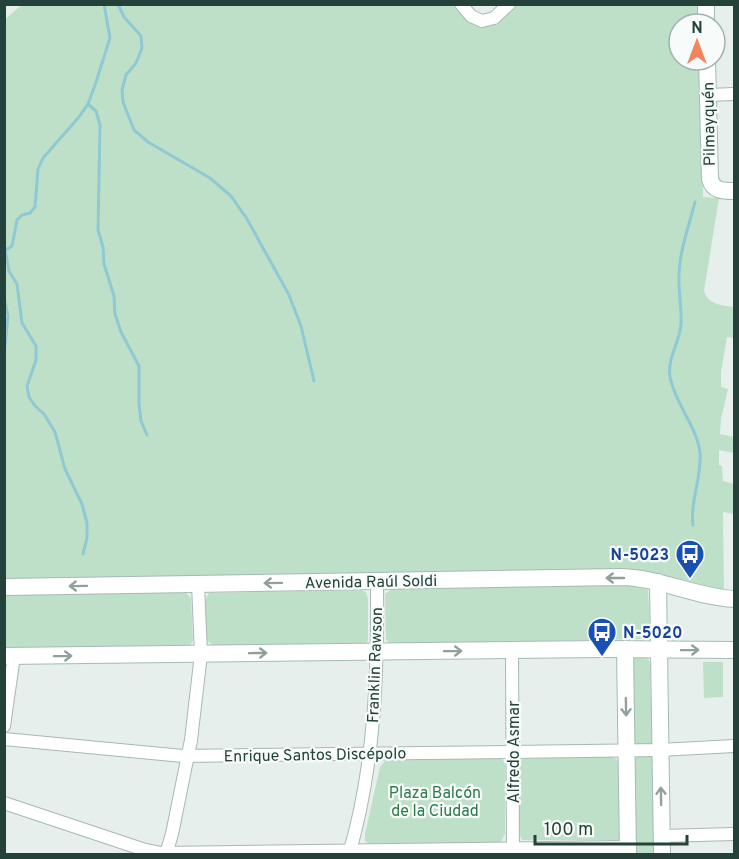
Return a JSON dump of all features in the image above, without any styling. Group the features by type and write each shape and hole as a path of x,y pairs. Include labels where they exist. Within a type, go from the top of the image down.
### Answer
{"main road":[{"name":"Pilmayquén","path":"707,72 709,174 713,187 722,191 735,191"},
{"name":"Avenida Raúl Soldi","path":"4,587 622,578 658,582 717,597 735,599"},
{"path":"658,582 662,855"},
{"path":"625,649 628,851"},
{"path":"9,656 625,649 735,650"}],"street":[{"path":"461,4 471,16 482,21 494,18 509,4"},
{"path":"708,94 735,94"},
{"name":"Franklin Rawson","path":"349,853 370,753 378,652 377,581"},
{"path":"166,854 188,756 201,654 198,584"},
{"name":"Alfredo Asmar","path":"513,650 513,852"},
{"path":"4,726 9,656"},
{"name":"Enrique Santos Discépolo","path":"4,739 188,756 660,750"},
{"path":"660,750 735,746"},
{"path":"4,803 142,849 166,854 628,851"},
{"path":"662,836 735,834"}],"green space":[{"path":"23,4 455,4 485,26 496,23 517,5 701,5 701,12 667,12 667,72 702,72 703,197 719,198 704,291 712,302 734,307 734,338 727,337 721,372 721,387 728,389 720,434 734,437 734,453 719,450 719,465 722,466 723,481 734,484 734,514 723,512 724,592 643,572 5,579 4,20"},
{"path":"640,584 648,590 650,631 645,639 394,644 389,643 386,639 385,594 392,589"},
{"path":"361,590 366,592 368,599 368,640 366,644 214,646 207,640 205,600 209,593"},
{"path":"185,592 191,598 193,640 190,646 5,649 4,595"},
{"path":"636,657 645,657 649,660 650,666 654,854 634,854 632,661"},
{"path":"703,662 723,662 723,697 704,698"},
{"path":"612,756 619,762 619,840 522,840 519,834 518,764 522,759"},
{"name":"Plaza Balcón de la Ciudad","path":"502,758 505,765 505,834 501,842 369,845 365,841 380,767 386,760"}],"waterway":[{"path":"4,251 12,246 17,220 22,215 30,213 35,207 38,169 43,158 88,104 110,38 104,4"},
{"path":"118,4 124,17 141,36 142,48 136,63 126,75 122,90 123,102 134,130 148,142 210,178 231,196 247,219 289,295 301,326 314,381"},
{"path":"88,104 96,111 100,125 98,230 103,247 104,264 114,296 115,314 121,332 139,366 139,404 141,421 147,435"},
{"path":"693,525 693,506 700,453 695,434 676,396 670,370 681,324 679,280 681,256 695,202"},
{"path":"5,250 9,271 17,284 22,323 36,346 36,360 27,386 29,397 44,414 55,432 65,469 82,504 87,523 87,538 83,554"},
{"path":"4,297 8,316 4,356"}],"place":[{"name":"N-5023","path":"690,580"},
{"name":"N-5020","path":"602,658"}]}
